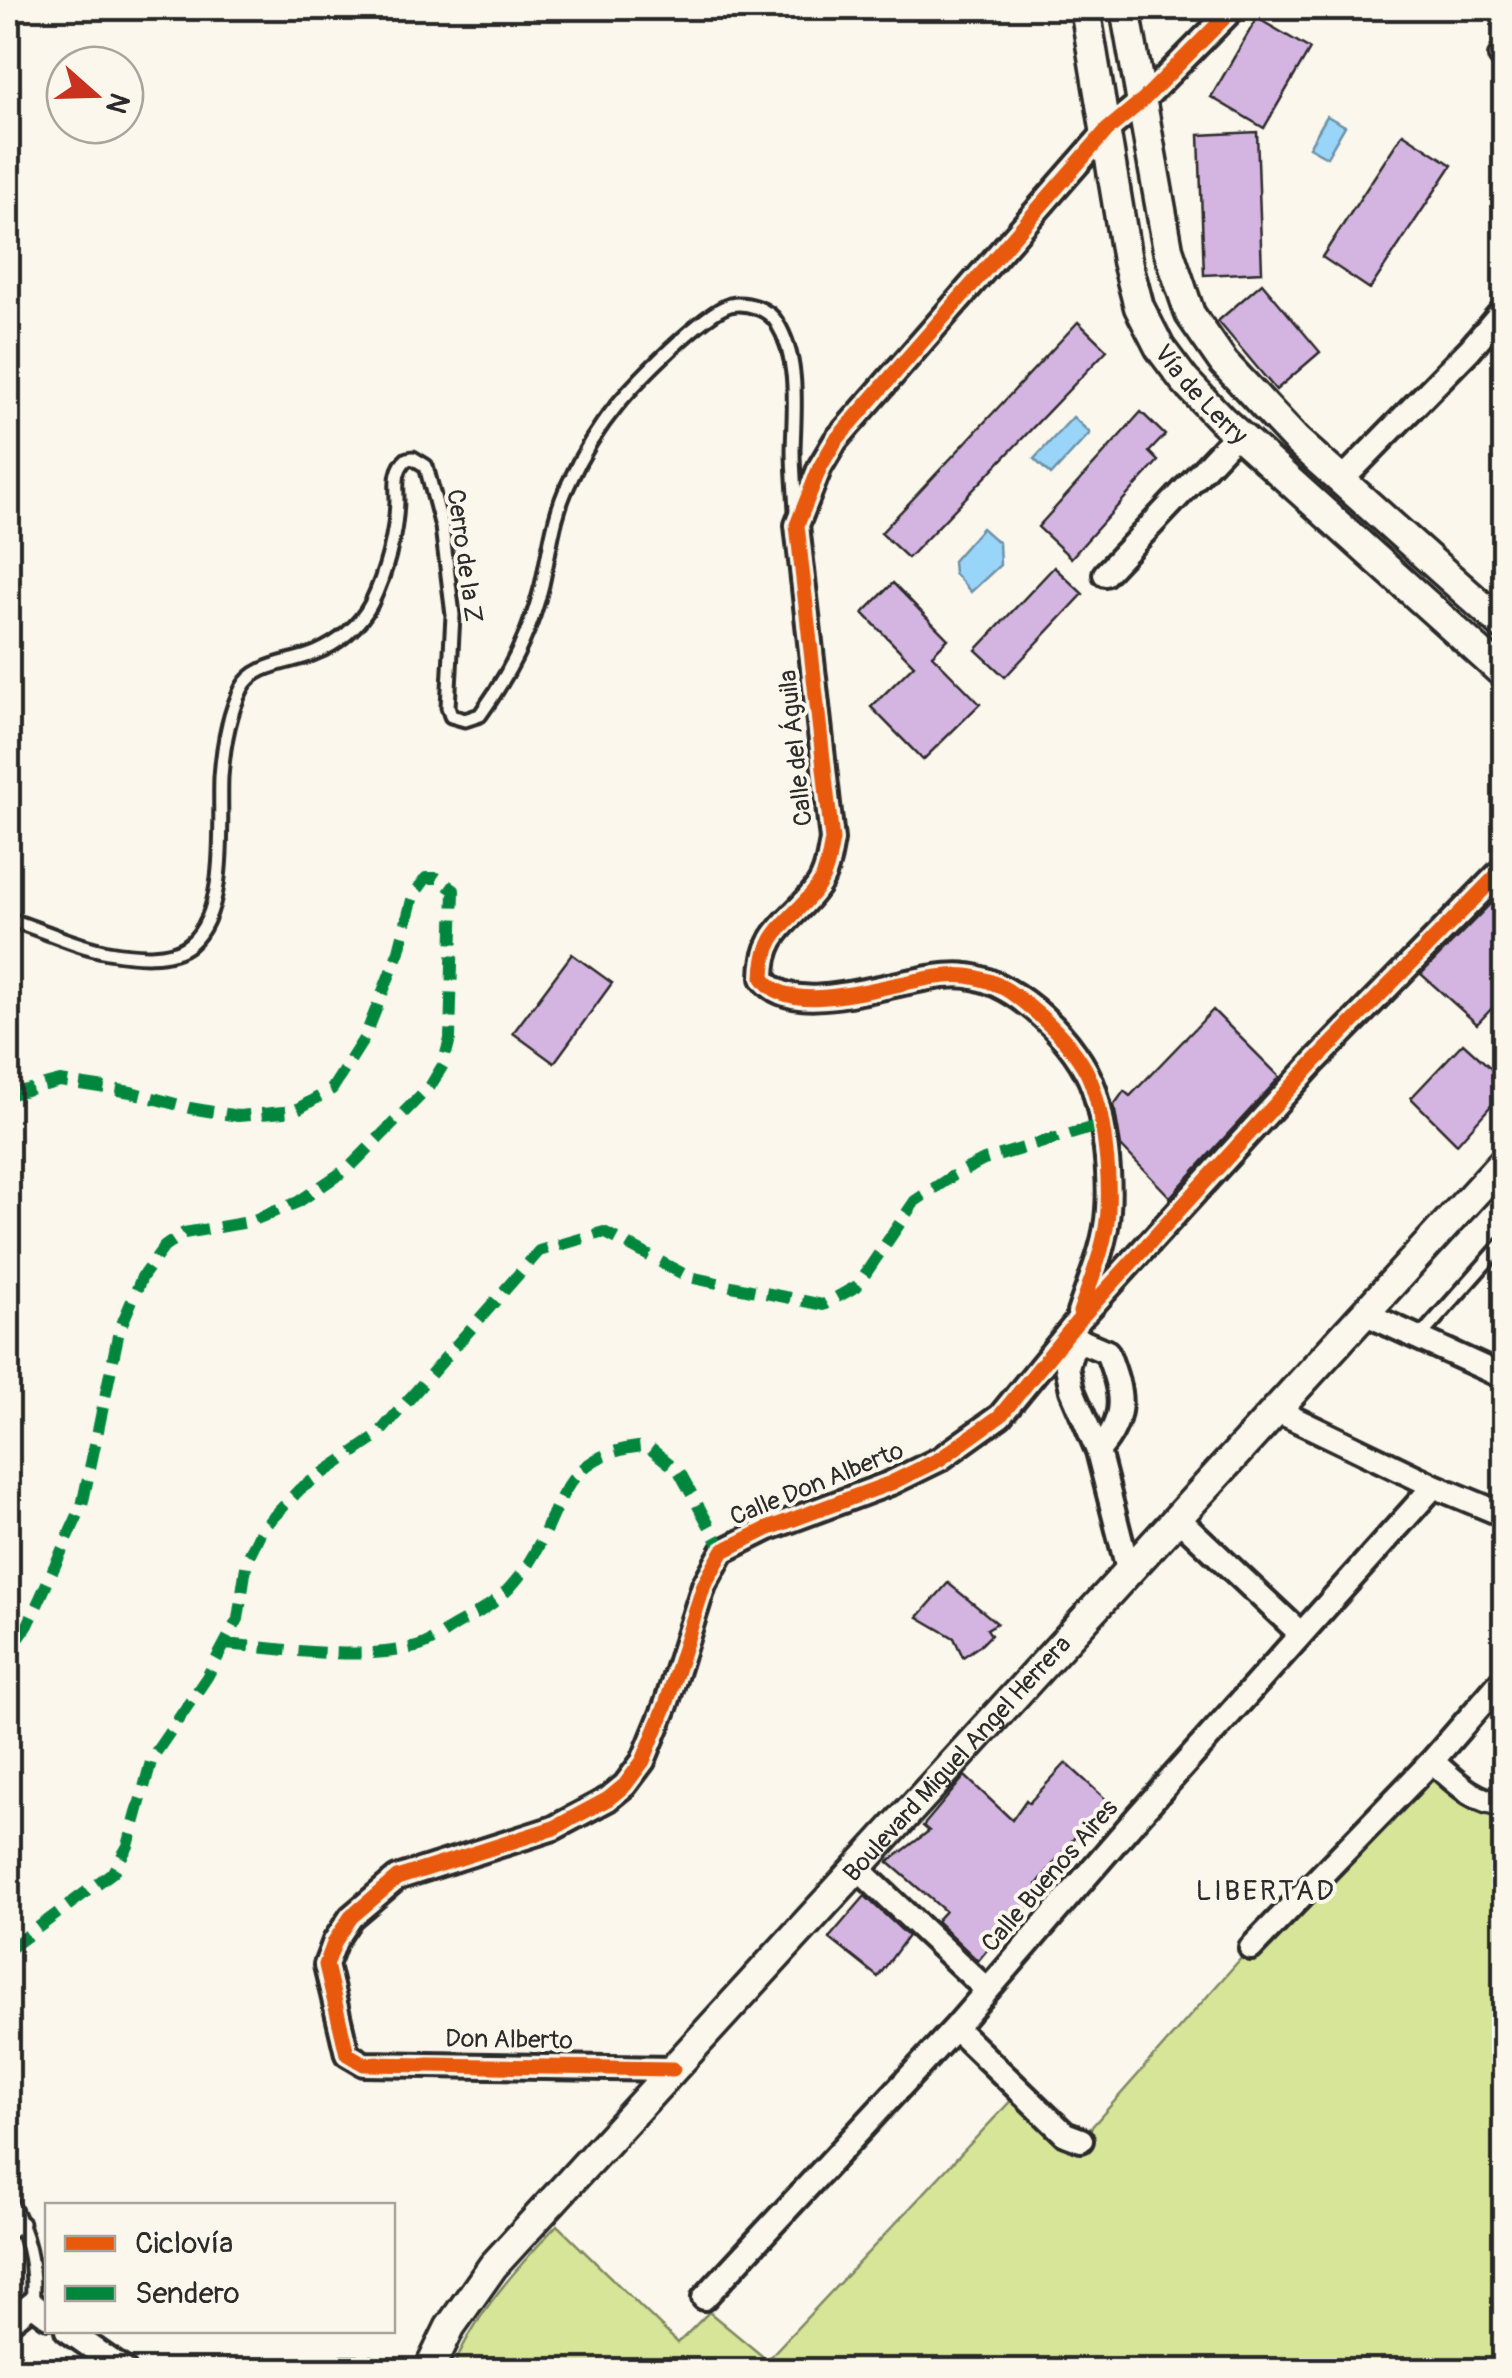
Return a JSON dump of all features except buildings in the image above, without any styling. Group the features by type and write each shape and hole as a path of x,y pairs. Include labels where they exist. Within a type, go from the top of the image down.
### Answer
{"street":[{"name":"Vía de Lerry","path":"1085,8 1128,261 1144,320 1160,348 1184,380 1237,434 1504,674"},
{"name":"Vía de Lerry","path":"1124,8 1168,249 1190,314 1224,364 1297,440 1504,626"},
{"name":"Calle del Águila","path":"1129,1573 1098,1451 1072,1390 1067,1366 1106,1221 1107,1167 1094,1090 1083,1066 1050,1024 1000,983 941,974 805,1000 777,992 763,978 766,949 777,928 818,887 832,840 797,525 820,467 836,440 1107,130 1143,100 1234,8"},
{"path":"1342,480 1504,309"},
{"path":"1104,574 1237,434"},
{"path":"1274,466 1297,440"},
{"name":"Calle Don Alberto","path":"347,2054 326,1964 351,1917 398,1878 554,1828 616,1792 644,1761 704,1585 722,1551 767,1528 891,1483 940,1459 1000,1416 1316,1061 1504,868"},
{"name":"Boulevard Miguel Angel Herrera","path":"429,2370 450,2328 493,2266 1502,1164"},
{"path":"1364,1313 1504,1377"},
{"path":"1079,1331 1108,1352 1122,1392 1110,1436 1098,1451"},
{"path":"1278,1410 1434,1486 1504,1514"},
{"name":"Calle Buenos Aires","path":"704,2298 954,2028 1434,1486"},
{"path":"1178,1519 1301,1634"},
{"path":"1251,1948 1432,1761 1504,1678"},
{"path":"1432,1761 1466,1792 1488,1803 1504,1804"},
{"path":"856,1868 987,1990"},
{"path":"954,2028 1065,2134 1081,2140"},
{"name":"Don Alberto","path":"347,2054 364,2064 673,2069"},
{"path":"8,2323 40,2310"},
{"path":"71,2333 119,2369"},
{"path":"308,2370 369,2370"}],"lane":[{"name":"Cerro de la Z","path":"8,919 94,949 122,954 163,954 181,949 194,939 209,910 220,874 222,772 240,693 259,672 320,651 363,616 374,597 393,537 398,471 409,458 426,466 442,527 454,630 448,707 451,716 458,720 480,715 520,648 541,588 558,506 604,422 665,356 705,320 732,304 755,306 771,316 787,350 796,402 793,452 797,525"},
{"path":"1502,1164 1504,1195"},
{"path":"1420,1338 1504,1242"},
{"path":"8,2198 22,2223 40,2310"},
{"path":"8,2233 22,2223"}],"green space":[{"path":"1432,1761 1504,1804 1504,2370 452,2370 485,2311 557,2225 678,2343 709,2312 767,2360 1020,2091 1081,2139 1251,1947"}],"water":[{"path":"1327,116 1345,126 1327,157 1309,147"},
{"path":"1073,417 1090,433 1051,475 1034,459"},
{"path":"982,528 999,543 1000,565 971,592 954,573 953,561"}],"marked path":[{"path":"8,1095 60,1081 238,1116 294,1111 332,1089 365,1037 399,951 413,896 426,878 437,878 454,890 450,1039 443,1065 431,1085 350,1167 298,1202 249,1222 184,1233 164,1247 142,1277 119,1331 82,1506 28,1625 8,1654"},
{"path":"8,1950 113,1872 128,1846 152,1758 207,1677 238,1619 247,1560 262,1529 300,1489 375,1438 539,1251 604,1232 689,1277 823,1305 857,1286 915,1201 951,1177 984,1160 1100,1125"},
{"path":"225,1644 345,1654 394,1651 426,1643 486,1608 506,1591 529,1563 574,1478 591,1463 615,1452 647,1446 679,1471 723,1551"}],"cycle path":[{"path":"1080,1312 1105,1235 1106,1156 1091,1081 1080,1060 1057,1033 1015,995 978,978 945,976 828,997 779,992 763,978 768,948 821,881 832,840 797,525 820,467 836,440 1107,130 1143,100 1234,8"},
{"path":"673,2069 364,2064 347,2054 326,1965 335,1941 351,1917 397,1878 554,1828 608,1799 625,1785 643,1761 666,1705 704,1585 723,1551 767,1529 891,1483 940,1459 1000,1416 1077,1322 1315,1061 1504,868"}],"district":[{"name":"LIBERTAD","path":"1266,1891"}]}
